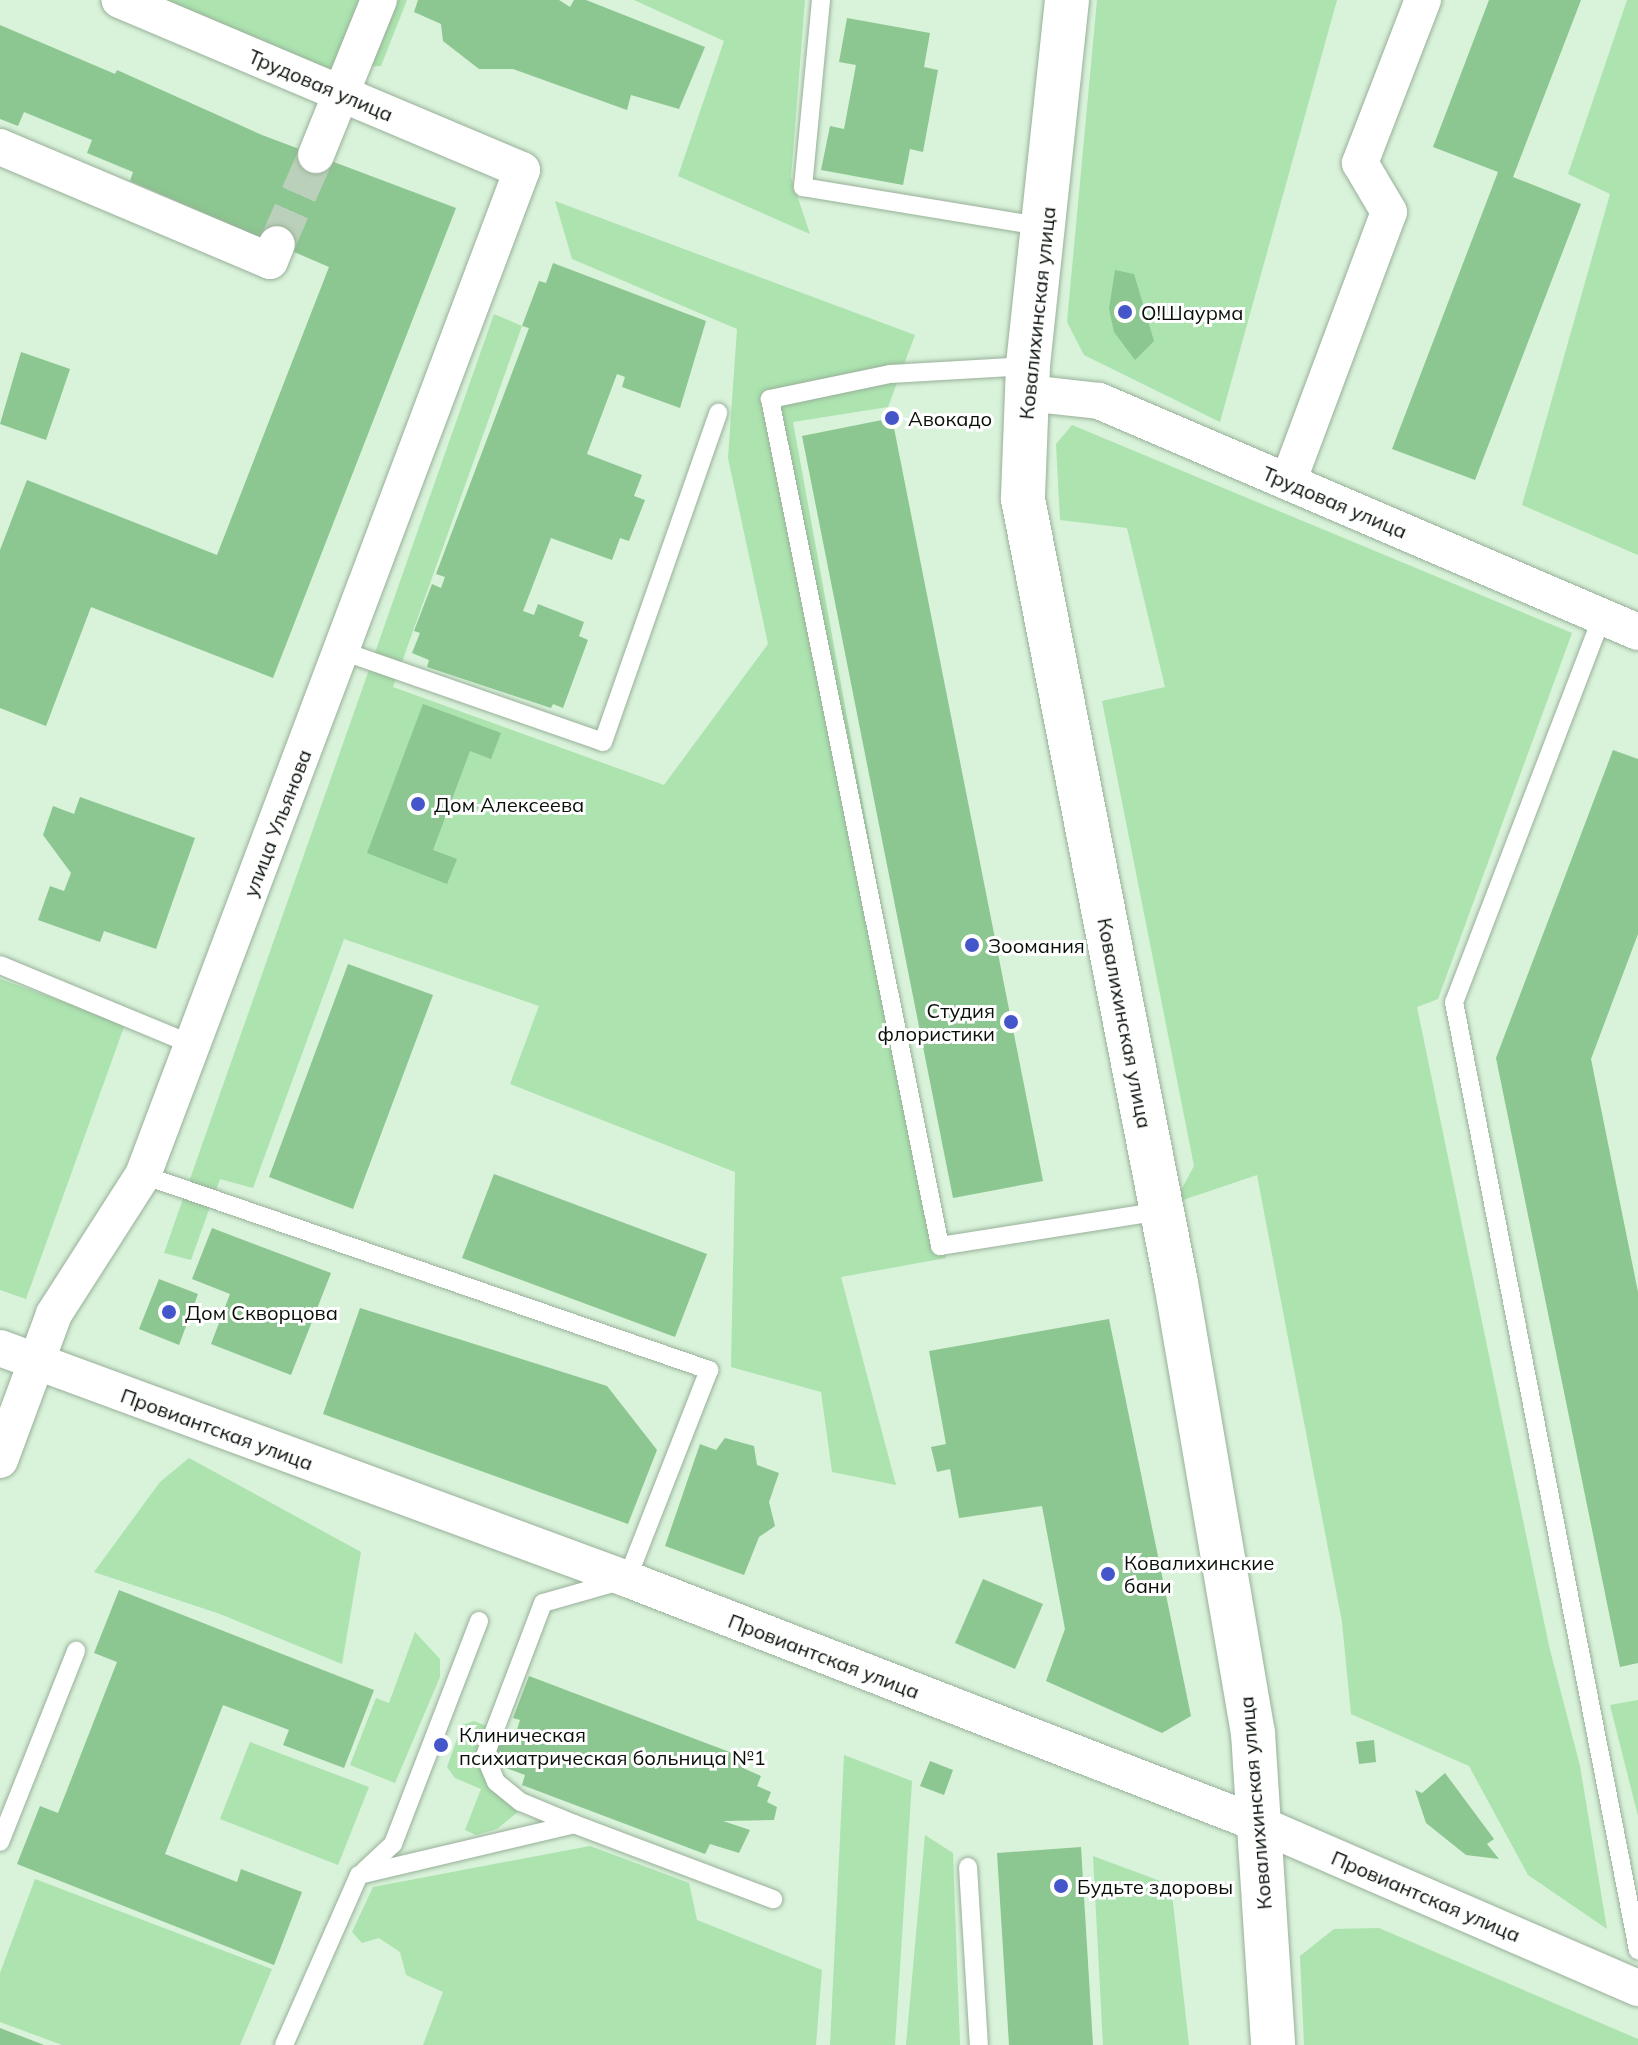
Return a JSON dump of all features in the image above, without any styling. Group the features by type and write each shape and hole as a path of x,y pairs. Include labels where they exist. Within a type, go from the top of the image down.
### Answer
{"street":[{"name":"Трудовая улица","path":"119,0 522,170"},
{"path":"316,155 379,0"},
{"name":"Ковалихинская улица","path":"1067,0 1028,380 1023,499 1161,1211 1253,1733 1273,2045"},
{"path":"1288,482 1389,212 1360,163 1423,0"},
{"path":"0,147 270,261 277,244"},
{"name":"улица Ульянова","path":"0,1460 54,1314 143,1175 522,170"},
{"name":"Трудовая улица","path":"1028,380 1099,401 1638,632"},
{"name":"Провиантская улица","path":"0,1348 627,1579 1259,1824 1638,1988"}],"lane":[{"path":"821,0 803,187 1045,227"},
{"path":"1028,380 890,374 770,399 940,1246 1161,1211"},
{"path":"342,651 603,742 718,413"},
{"path":"1602,617 1454,1002 1638,1950"},
{"path":"0,965 193,1045"},
{"path":"143,1175 709,1370 627,1579 543,1603 485,1756 496,1782 521,1802 773,1899"},
{"path":"284,2045 359,1875 393,1844 479,1621"},
{"path":"0,1842 76,1651"},
{"path":"359,1875 574,1824"},
{"path":"968,1867 979,2045"}],"green space":[{"path":"164,0 407,0 381,66 324,69"},
{"path":"634,0 805,0 791,177 810,234 678,176 724,41"},
{"path":"1097,0 1337,0 1220,422 1084,355 1067,322"},
{"path":"1627,0 1638,0 1638,555 1522,505 1610,194 1568,174"},
{"path":"555,201 915,335 888,407 793,422 946,1258 841,1277 896,1485 832,1472 821,1392 731,1367 735,1172 510,1084 539,1006 344,939 253,1188 220,1179 191,1260 164,1253 494,314 522,326 393,687 664,785 768,644 728,458 737,329 572,259"},
{"path":"1072,425 1572,633 1438,999 1417,1007 1549,1646 1580,1766 1607,1929 1528,1875 1469,1766 1351,1714 1342,1622 1257,1175 1174,1203 1194,1166 1102,701 1165,687 1127,528 1060,520 1056,444"},
{"path":"0,979 125,1024 26,1299 0,1290"},
{"path":"189,1458 361,1552 342,1664 220,1614 94,1572 160,1482"},
{"path":"415,1632 440,1659 440,1677 395,1783 350,1765 376,1698 389,1703"},
{"path":"1638,1700 1638,1816 1610,1705"},
{"path":"474,1721 487,1726 476,1756 489,1788 519,1811 497,1829 476,1835 465,1830 481,1789 455,1778 447,1767 462,1725"},
{"path":"250,1742 369,1787 338,1865 220,1819"},
{"path":"844,1755 912,1781 895,2045 830,2045"},
{"path":"925,1835 953,1853 960,2045 906,2045"},
{"path":"590,1846 689,1883 697,1920 822,1970 816,2045 423,2045 443,1992 406,1975 400,1952 379,1938 362,1943 352,1932 373,1887"},
{"path":"1093,1856 1171,1885 1189,2045 1103,2045"},
{"path":"35,1879 272,1969 240,2045 62,2045 0,2022 0,1973"},
{"path":"1379,1928 1638,2039 1638,2045 1304,2045 1300,1956 1334,1929"}],"building":[{"path":"418,0 559,0 570,7 574,0 586,0 705,47 679,109 631,95 627,110 513,69 479,69 443,41 441,24 414,12"},
{"path":"1489,0 1581,0 1513,177 1581,204 1475,480 1392,449 1498,172 1433,147"},
{"path":"847,18 930,33 924,67 938,70 923,152 910,149 903,185 821,170 830,126 844,129 856,65 839,62"},
{"path":"0,25 115,74 117,70 262,135 456,208 273,678 91,607 46,726 0,708 0,550 27,480 217,555 329,267 130,181 133,172 87,153 92,140 24,112 18,126 0,119"},
{"path":"553,263 706,321 680,408 622,387 625,377 617,374 587,454 642,475 634,496 645,500 629,541 620,538 612,560 551,538 523,611 534,615 538,604 584,622 579,636 588,640 563,708 553,704 551,708 427,667 429,660 412,653 420,633 414,631 432,584 441,588 445,577 436,574 529,328 522,326 539,281 546,283"},
{"path":"1115,270 1134,274 1154,341 1135,360 1114,332 1109,309"},
{"path":"21,352 70,369 46,440 0,424"},
{"path":"892,418 1043,1181 953,1198 802,436"},
{"name":"Дом Алексеева","path":"423,704 501,733 491,759 470,751 433,850 457,859 447,884 367,853"},
{"path":"1613,750 1638,759 1638,934 1591,1059 1638,1292 1638,1663 1620,1667 1496,1058"},
{"path":"80,797 195,838 156,949 104,931 100,942 38,920 50,886 64,891 71,873 43,835 53,806 74,814"},
{"path":"348,964 433,995 353,1209 269,1177"},
{"path":"494,1174 707,1254 675,1337 462,1258"},
{"path":"212,1228 331,1273 291,1375 211,1344 230,1294 192,1279"},
{"name":"Дом Скворцова","path":"159,1279 198,1294 179,1345 139,1329"},
{"path":"360,1308 607,1386 657,1450 628,1524 323,1414"},
{"name":"Ковалихинские бани","path":"1109,1319 1191,1716 1162,1733 1046,1681 1065,1629 1042,1506 959,1518 950,1469 937,1472 931,1447 946,1444 929,1351"},
{"path":"725,1438 754,1446 757,1465 779,1473 769,1502 775,1526 759,1537 744,1575 665,1546 700,1444 716,1450"},
{"path":"983,1579 1043,1604 1015,1669 955,1643"},
{"path":"119,1590 374,1690 344,1768 283,1745 289,1730 223,1705 165,1854 237,1882 241,1869 302,1892 274,1965 17,1864 40,1806 58,1813 117,1662 94,1653"},
{"path":"529,1676 748,1759 743,1768 761,1776 757,1786 771,1792 767,1802 777,1807 774,1820 723,1821 750,1830 739,1853 710,1844 705,1854 522,1785 525,1775 490,1762 498,1740 512,1745 520,1720 513,1718"},
{"path":"1374,1740 1376,1762 1359,1764 1356,1742"},
{"path":"930,1761 953,1770 944,1795 920,1786"},
{"path":"1445,1773 1494,1839 1487,1844 1499,1859 1466,1855 1426,1823 1415,1790 1422,1793"},
{"path":"1081,1847 1093,2045 1009,2045 997,1853"},
{"path":"0,2028 44,2045 0,2045"}],"tunnel":[{"path":"277,244 316,155"}],"place":[{"name":"О!Шаурма","path":"1125,312"},
{"name":"Авокадо","path":"892,418"},
{"name":"Дом Алексеева","path":"418,804"},
{"name":"Зоомания","path":"972,945"},
{"name":"Студия флористики","path":"1011,1022"},
{"name":"Дом Скворцова","path":"169,1312"},
{"name":"Ковалихинские бани","path":"1108,1574"},
{"name":"Клиническая психиатрическая больница №1","path":"441,1745"},
{"name":"Будьте здоровы","path":"1061,1886"}]}
